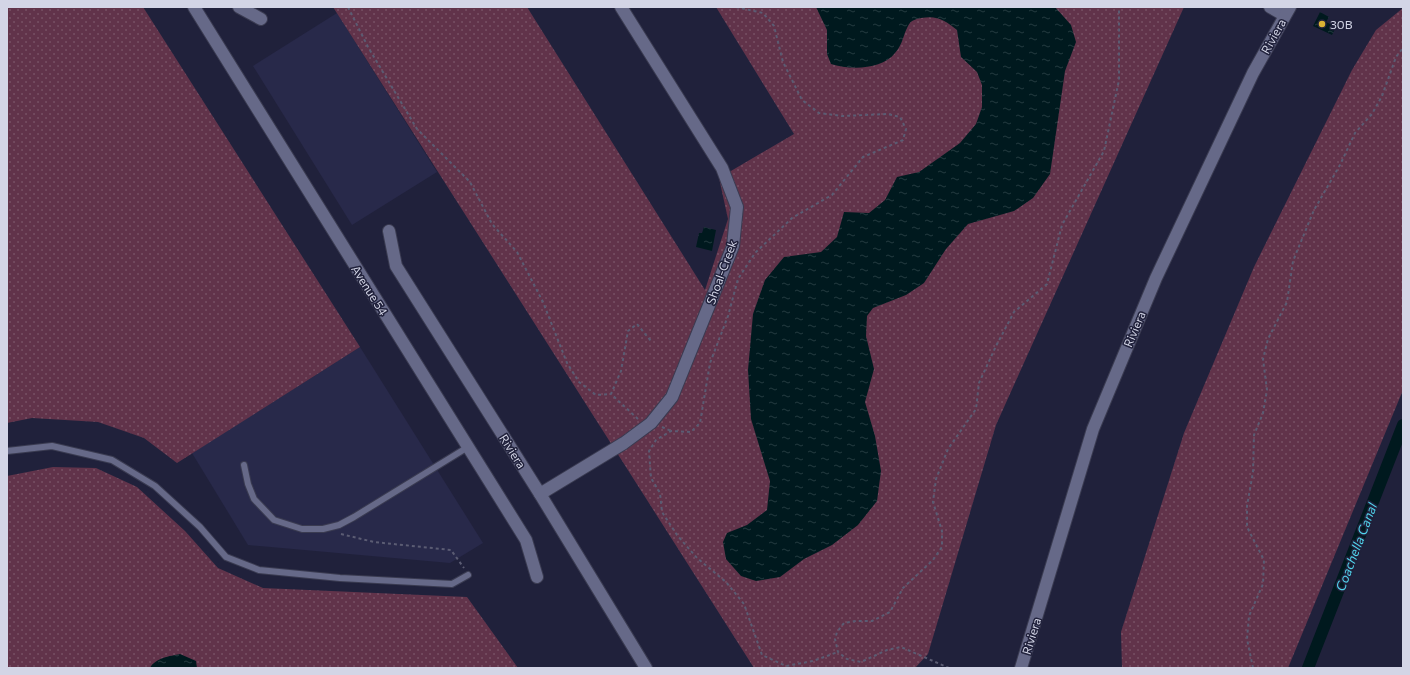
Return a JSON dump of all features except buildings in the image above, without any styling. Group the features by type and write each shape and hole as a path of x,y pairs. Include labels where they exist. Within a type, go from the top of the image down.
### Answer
{"street":[{"name":"Avenue 54","path":"194,7 526,540 537,577"},
{"path":"239,7 261,19"},
{"name":"Shoal-Creek","path":"540,494 624,443 651,423 672,397 733,246 737,208 722,168 621,7"},
{"path":"1270,7 1287,11"},
{"name":"Riviera","path":"1021,668 1093,429 1156,278 1252,73 1287,11"},
{"name":"Riviera","path":"388,231 396,266 540,494 646,668"}],"lane":[{"path":"7,451 52,446 112,460 155,486 200,527 226,556 259,570 340,578 452,584 468,575"},
{"path":"244,465 248,484 254,499 274,520 302,529 323,529 339,525 354,517 468,447"}],"path":[{"path":"348,7 368,47 418,129 470,182 492,224 517,252 544,302 567,363 579,382 596,395 611,394 636,418 671,431 691,432 700,423 710,364 728,316 738,279 754,253 792,218 832,195 863,157 903,140 906,129 900,117 888,114 842,116 819,113 802,100 783,62 774,26 764,14 736,7"},
{"path":"949,668 901,647 887,650 861,662 847,659 838,652 835,639 837,632 844,623 872,621 890,612 903,588 932,560 942,547 942,531 933,502 936,479 948,449 976,409 979,383 1014,312 1047,284 1062,225 1104,151 1119,80 1119,7"},
{"path":"1253,668 1247,639 1249,616 1263,584 1264,560 1247,527 1247,506 1253,472 1254,435 1263,413 1267,390 1263,359 1268,339 1287,302 1293,261 1314,210 1340,165 1354,133 1372,114 1382,96 1396,57 1403,48"},
{"path":"611,394 621,371 628,330 637,324 651,341"},
{"path":"671,431 656,440 649,451 651,478 660,493 662,512 677,535 697,558 726,582 744,604 762,655 786,666 812,661 838,652"},
{"path":"323,529 374,542 451,550 468,575"}],"shaded area":[{"path":"7,7 143,7 360,347 177,463 144,438 98,422 32,418 7,423"},
{"path":"333,7 527,7 705,290 728,219 719,178 794,134 716,7 1184,7 996,425 928,654 915,668 754,668"},
{"path":"1403,8 1403,390 1288,668 1122,668 1121,632 1184,433 1254,267 1352,70 1376,30"},
{"path":"337,13 437,172 352,225 253,66"},
{"path":"360,347 483,543 450,563 248,545 192,453"},
{"path":"53,467 96,468 137,487 185,531 218,568 263,588 467,597 518,668 7,668 7,476"}],"water":[{"path":"816,7 1055,7 1071,25 1076,42 1065,71 1050,174 1033,198 1014,211 968,224 946,249 924,283 906,295 873,308 867,316 866,336 874,369 865,402 875,436 881,471 877,501 858,525 832,545 804,559 780,577 756,581 741,576 726,559 723,542 727,533 747,525 767,510 770,481 751,419 748,370 753,314 765,280 784,257 821,252 837,237 844,212 869,213 885,200 897,177 919,172 960,143 976,124 982,107 982,85 977,72 961,57 957,30 949,23 932,17 914,20 908,26 898,50 889,59 874,66 856,68 847,67 831,64 827,54 827,30"},
{"name":"30B","path":"1320,12 1329,17 1326,22 1336,27 1332,35 1313,26"},
{"path":"704,227 716,230 712,251 696,247 699,233 702,233"},
{"path":"180,654 196,661 197,668 150,668 159,660"}],"waterway":[{"name":"Coachella Canal","path":"1308,668 1403,425"}],"place":[{"name":"30B","path":"1322,24"}]}
